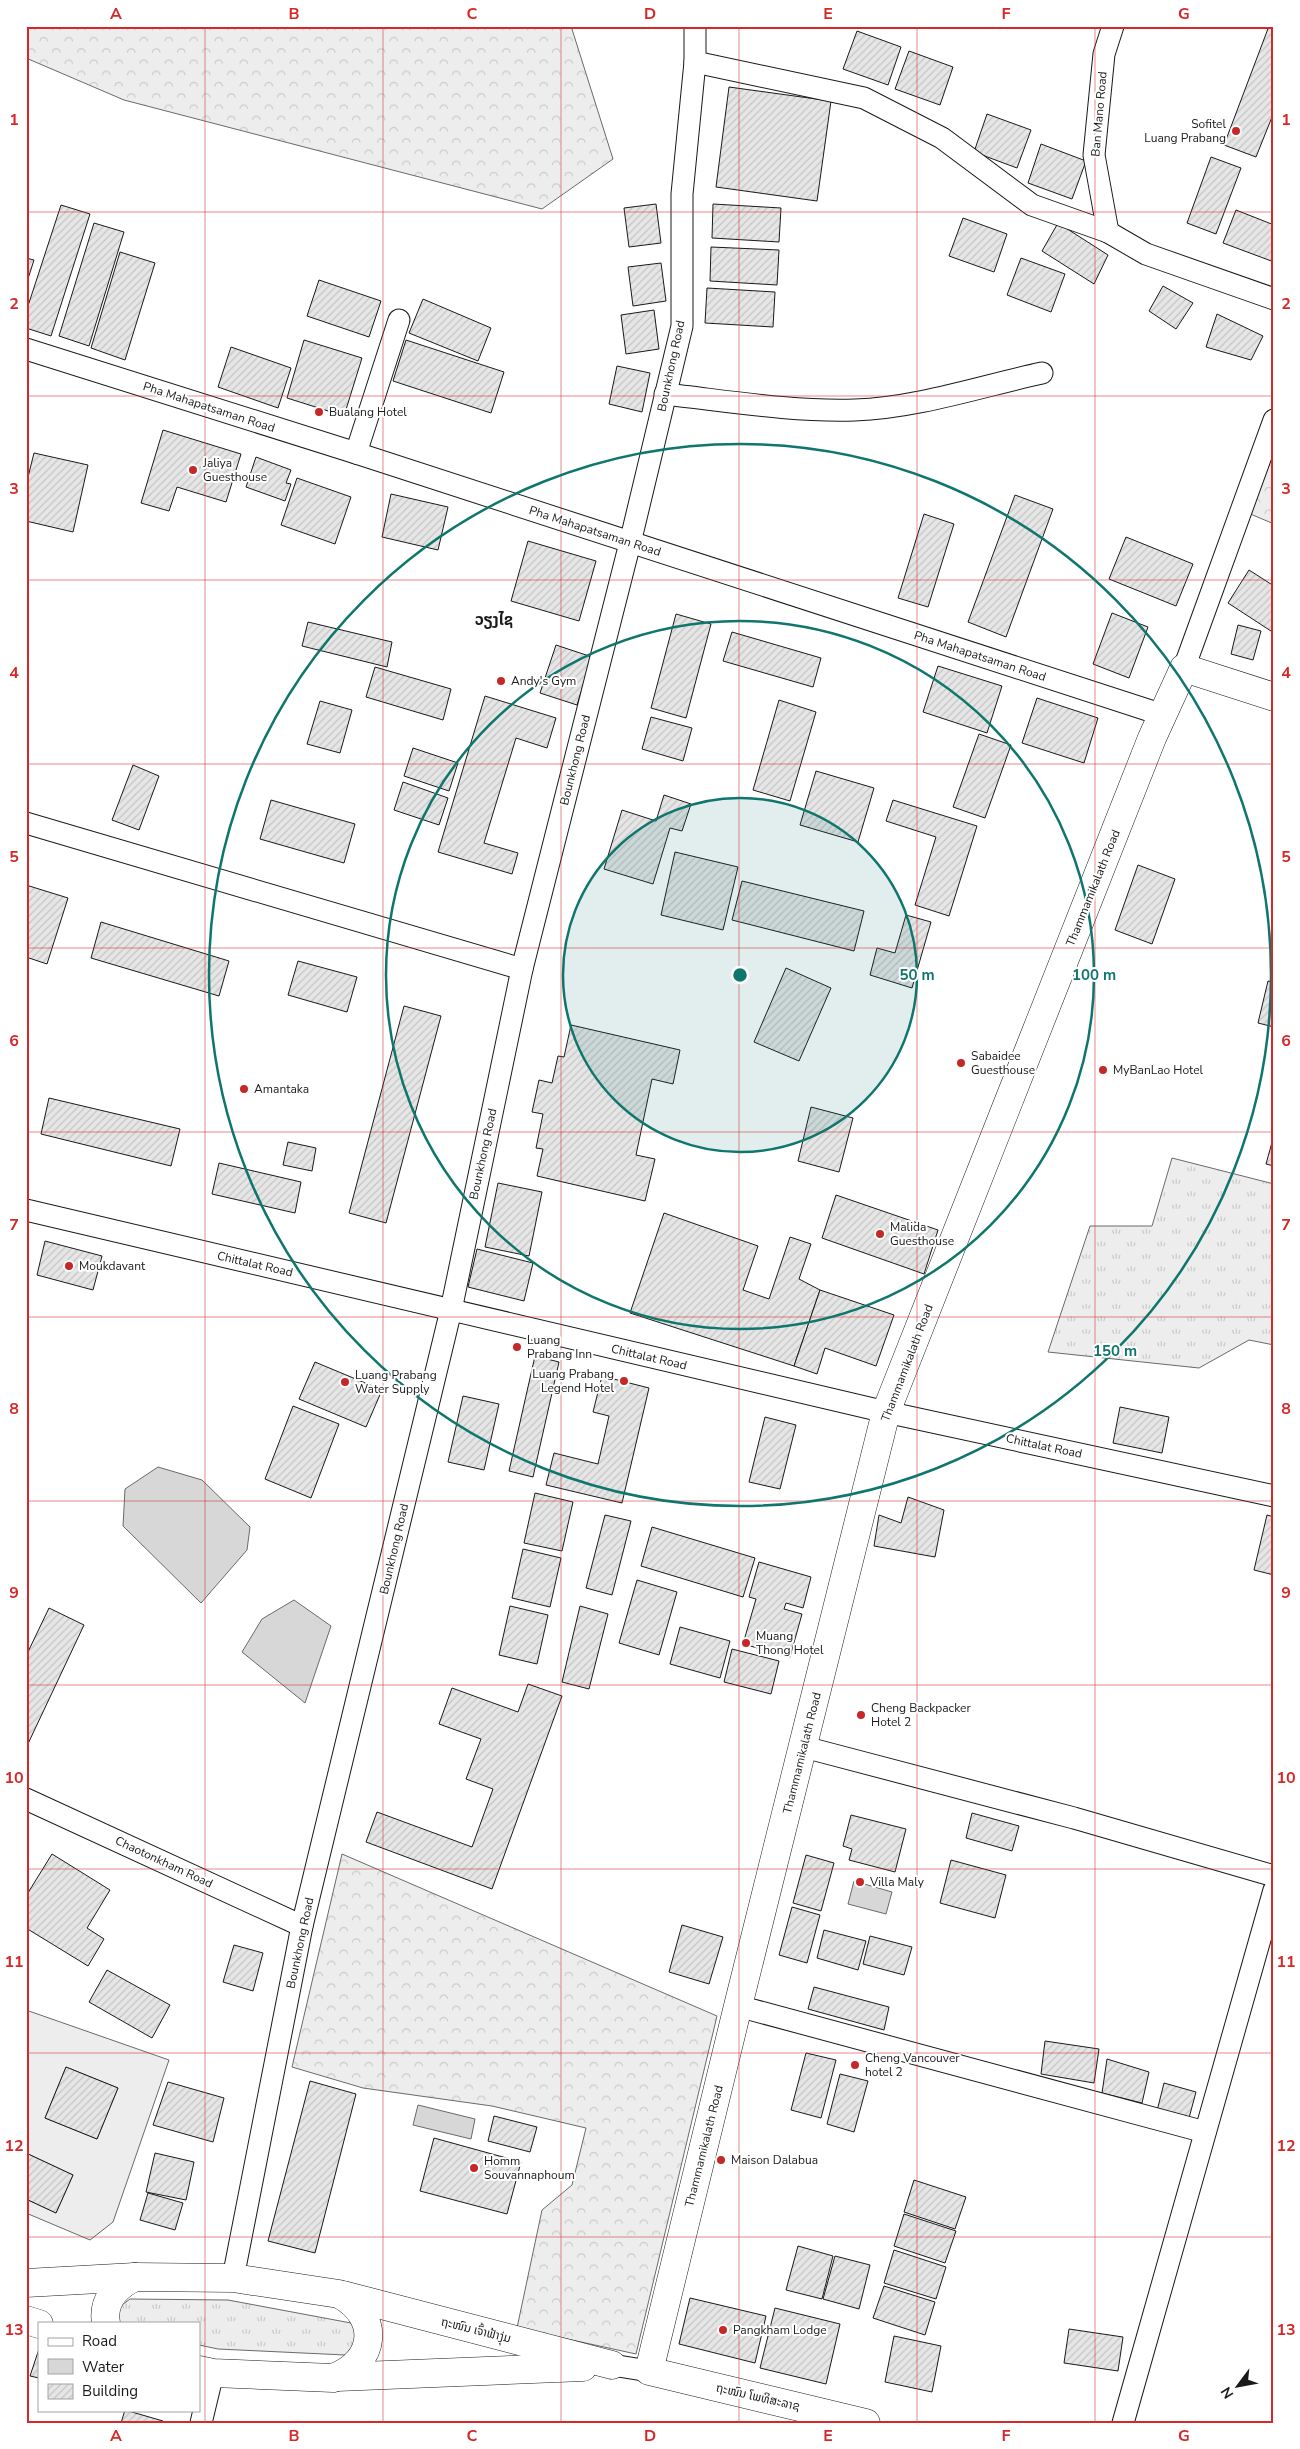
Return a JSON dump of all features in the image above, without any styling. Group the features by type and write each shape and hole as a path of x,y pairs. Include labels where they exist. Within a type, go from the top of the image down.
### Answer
{"street":[{"name":"Bounkhong Road","path":"233,2278 302,1926 376,1629 451,1310 522,969 630,543 682,326 682,194 695,62 695,26"},
{"name":"Ban Mano Road","path":"1108,232 1094,156 1104,54 1113,26"},
{"path":"695,62 864,98 942,138 1032,205 1108,232 1146,254 1274,299"},
{"path":"356,453 399,320"},
{"name":"Pha Mahapatsaman Road","path":"26,349 356,453 1163,715"},
{"path":"665,394 806,409 856,410 898,406 1042,373"},
{"name":"Thammamikalath Road","path":"650,2372 738,2006 886,1412 1163,715 1184,668 1274,420"},
{"path":"1184,668 1274,697"},
{"path":"26,823 522,969"},
{"name":"Chittalat Road","path":"26,1210 886,1412 1274,1496"},
{"path":"804,1747 1074,1818 1274,1876"},
{"name":"Chaotonkham Road","path":"26,1799 302,1926"},
{"path":"1123,2423 1274,1890"},
{"path":"738,2006 1205,2132"},
{"path":"106,2322 106,2304 112,2292 122,2283 135,2277"},
{"name":"ຖະໜົນ ເຈົ້າຟ້າງຸ່ມ","path":"26,2283 135,2277 233,2278 339,2294 612,2365 650,2372"},
{"name":"ຖະໜົນ ເຈົ້າຟ້າງຸ່ມ","path":"333,2378 347,2373 358,2364 366,2350 369,2336 367,2322 361,2310 351,2300 339,2294"},
{"path":"26,2320 38,2324"},
{"name":"ຖະໜົນ ເຈົ້າຟ້າງຸ່ມ","path":"206,2372 333,2378 612,2365"},
{"path":"201,2423 206,2372"},
{"name":"ຖະໜົນ ໂພທິສະລາຊ","path":"650,2372 866,2423"}],"green space":[{"path":"26,26 571,26 613,159 542,209 124,100 26,58"},
{"path":"1274,420 1274,524 1241,510"},
{"path":"1172,1158 1274,1184 1274,1345 1249,1340 1199,1368 1048,1352 1090,1226 1152,1226"},
{"name":"Homm Souvannaphoum","path":"342,1854 717,2016 636,2354 517,2328 542,2210 572,2185 586,2128 492,2106 363,2088 292,2067"},
{"path":"130,2299 228,2300 351,2323 362,2333 360,2348 345,2355 218,2349 200,2345 200,2322 117,2322 118,2308"}],"shaded area":[{"path":"26,2010 169,2060 113,2222 90,2240 26,2213 26,2199 56,2213 73,2175 26,2153","holes":["66,2067 118,2088 97,2139 45,2118"]}],"water":[{"path":"158,1467 202,1480 250,1527 247,1550 201,1603 123,1526 125,1489"},
{"path":"294,1600 331,1626 305,1703 242,1652 262,1619"},
{"path":"854,1881 892,1892 886,1914 848,1904"},
{"path":"418,2105 475,2119 471,2139 413,2125"}],"building":[{"path":"1269,26 1274,26 1274,112 1256,157 1224,145"},
{"path":"857,31 901,47 888,85 843,69"},
{"path":"909,51 953,67 940,105 895,89"},
{"path":"729,87 831,101 817,201 716,187"},
{"path":"987,114 1031,130 1017,168 974,152"},
{"path":"1041,144 1086,161 1072,199 1028,183"},
{"path":"1211,157 1241,168 1216,234 1187,223"},
{"path":"656,204 661,243 629,247 624,208"},
{"path":"713,204 781,208 779,242 712,238"},
{"path":"61,205 90,214 51,336 26,328 26,312"},
{"path":"1236,210 1274,225 1274,262 1223,243"},
{"path":"963,218 1007,234 994,272 949,256"},
{"path":"94,223 124,232 89,346 59,336"},
{"path":"1058,223 1108,255 1094,284 1042,251"},
{"path":"711,247 779,250 777,285 710,281"},
{"path":"120,252 155,263 125,360 91,348"},
{"path":"26,258 34,260 26,285"},
{"path":"1021,258 1065,274 1051,312 1007,295"},
{"path":"661,263 666,301 633,306 628,267"},
{"path":"319,280 381,301 369,337 307,316"},
{"path":"1163,286 1193,303 1176,329 1149,311"},
{"path":"707,288 775,292 773,327 705,323"},
{"path":"423,299 491,328 478,361 409,333"},
{"path":"654,310 659,349 626,354 621,315"},
{"path":"1217,314 1263,336 1251,360 1206,347"},
{"path":"304,340 362,358 344,416 287,398"},
{"path":"406,340 504,372 491,413 393,381"},
{"path":"231,347 291,368 278,408 218,387"},
{"path":"617,366 650,373 642,412 609,404"},
{"name":"Jaliya Guesthouse","path":"163,430 241,454 226,502 177,487 169,511 141,503"},
{"path":"34,453 88,465 73,532 26,521 26,485"},
{"path":"256,457 291,470 286,483 291,484 285,501 246,487"},
{"path":"297,478 351,497 335,544 281,525"},
{"path":"391,494 448,507 438,550 382,537"},
{"path":"1015,495 1053,509 1006,637 968,622"},
{"path":"924,514 954,524 928,607 898,598"},
{"path":"1126,537 1193,564 1176,606 1109,579"},
{"path":"528,541 596,561 579,621 511,601"},
{"path":"1249,570 1274,586 1274,633 1228,603"},
{"path":"1112,613 1148,627 1129,678 1093,664"},
{"path":"676,614 711,624 686,718 651,708"},
{"path":"308,622 392,642 387,667 302,646"},
{"path":"1238,625 1261,631 1253,660 1231,654"},
{"path":"732,632 821,658 813,687 723,661"},
{"path":"556,645 592,657 577,705 540,693"},
{"path":"938,666 1002,686 987,733 923,712"},
{"path":"375,667 451,689 443,720 366,697"},
{"path":"485,696 556,718 547,748 516,738 484,843 518,853 512,874 438,852"},
{"path":"1037,698 1098,718 1084,763 1022,743"},
{"path":"779,700 816,712 790,801 753,790"},
{"path":"320,701 352,710 340,753 307,744"},
{"path":"651,717 692,728 683,761 642,749"},
{"path":"979,734 1011,745 985,818 953,807"},
{"path":"413,748 458,763 449,791 404,776"},
{"path":"133,765 159,776 139,830 112,820"},
{"path":"816,771 874,788 858,842 800,825"},
{"path":"403,782 448,798 439,825 394,810"},
{"path":"664,795 691,804 682,831 670,828 653,884 604,869 622,810 656,821"},
{"path":"271,800 355,824 344,863 260,839"},
{"path":"893,800 977,826 949,916 915,905 936,837 886,821"},
{"path":"675,852 738,867 723,930 661,915"},
{"path":"1138,865 1175,879 1152,944 1115,930"},
{"path":"742,881 864,911 854,951 732,920"},
{"path":"26,885 68,898 47,964 26,957"},
{"path":"906,915 931,922 912,988 870,975 877,948 895,953"},
{"path":"101,922 229,961 219,996 91,958"},
{"path":"298,961 357,977 347,1012 288,995"},
{"path":"786,968 831,988 799,1061 754,1042"},
{"path":"1268,981 1274,982 1274,1027 1258,1023"},
{"path":"404,1006 441,1016 386,1223 349,1213"},
{"path":"571,1025 680,1050 673,1084 652,1079 636,1155 655,1159 645,1201 537,1176 543,1149 536,1148 543,1114 532,1112 539,1080 552,1083 558,1056 564,1057"},
{"path":"49,1098 180,1129 171,1166 41,1134"},
{"path":"811,1107 853,1118 839,1172 798,1161"},
{"path":"1274,1135 1274,1166 1266,1164"},
{"path":"288,1142 316,1148 312,1171 283,1165"},
{"path":"219,1163 301,1182 295,1213 212,1194"},
{"path":"498,1183 542,1192 529,1256 485,1247"},
{"name":"Malida Guesthouse","path":"836,1195 938,1230 924,1274 822,1238"},
{"path":"664,1213 758,1246 743,1290 769,1299 790,1237 811,1244 799,1279 820,1290 794,1366 630,1313"},
{"name":"Moukdavant","path":"45,1241 102,1256 93,1290 37,1275"},
{"path":"477,1249 533,1263 524,1301 468,1287"},
{"path":"820,1290 894,1315 876,1366 825,1348 817,1374 794,1366"},
{"path":"535,1356 559,1362 533,1477 509,1471"},
{"path":"315,1362 382,1390 366,1427 299,1399"},
{"path":"602,1376 649,1388 622,1503 546,1485 554,1453 598,1464 609,1416 593,1412"},
{"path":"463,1396 499,1404 484,1470 448,1462"},
{"path":"293,1406 339,1424 311,1498 265,1479"},
{"path":"1120,1407 1169,1417 1162,1453 1113,1443"},
{"path":"765,1417 796,1425 780,1489 749,1482"},
{"path":"535,1493 573,1502 562,1551 524,1543"},
{"path":"908,1497 944,1510 935,1557 874,1546 879,1515 901,1523"},
{"path":"605,1515 631,1521 612,1595 586,1588"},
{"path":"1267,1515 1274,1517 1274,1575 1254,1570"},
{"path":"652,1527 755,1558 743,1597 641,1566"},
{"path":"523,1549 561,1558 550,1607 512,1598"},
{"path":"759,1562 811,1577 803,1608 786,1603 784,1609 802,1614 790,1657 743,1644 756,1599 749,1597"},
{"path":"637,1580 677,1592 659,1655 619,1643"},
{"path":"510,1606 548,1615 537,1664 499,1655"},
{"path":"580,1606 608,1614 589,1689 562,1682"},
{"path":"49,1608 84,1625 26,1748 26,1656"},
{"path":"680,1627 730,1641 720,1678 670,1664"},
{"path":"732,1649 779,1661 771,1694 724,1682"},
{"path":"528,1684 562,1696 492,1889 366,1842 377,1812 472,1847 493,1789 466,1779 481,1739 439,1724 452,1688 518,1712"},
{"path":"972,1813 1019,1826 1012,1851 966,1838"},
{"path":"851,1815 906,1829 895,1872 849,1860 852,1849 843,1846"},
{"path":"52,1854 110,1890 87,1928 104,1939 88,1966 26,1928 26,1896"},
{"path":"806,1855 834,1863 821,1911 793,1903"},
{"path":"951,1860 1006,1875 995,1918 940,1903"},
{"path":"792,1907 820,1915 807,1963 779,1955"},
{"path":"682,1925 723,1937 709,1984 669,1972"},
{"path":"824,1930 866,1941 858,1970 817,1958"},
{"path":"870,1936 912,1947 904,1975 863,1964"},
{"path":"234,1945 263,1953 253,1991 223,1982"},
{"path":"107,1970 170,2005 152,2038 89,2002"},
{"path":"814,1987 889,2007 884,2030 808,2009"},
{"path":"1045,2041 1099,2049 1094,2083 1041,2074"},
{"path":"806,2053 836,2060 821,2118 791,2110"},
{"path":"1107,2059 1149,2072 1142,2103 1102,2093"},
{"path":"66,2067 118,2088 97,2139 45,2118"},
{"path":"840,2074 868,2081 854,2132 827,2124"},
{"path":"310,2081 356,2094 315,2253 268,2241"},
{"path":"168,2082 224,2098 213,2142 153,2125"},
{"path":"1164,2083 1196,2092 1189,2118 1157,2111"},
{"path":"494,2116 537,2127 530,2152 488,2141"},
{"path":"434,2138 521,2162 507,2214 420,2191"},
{"path":"26,2153 73,2175 56,2213 26,2199"},
{"path":"155,2153 194,2162 186,2200 146,2192"},
{"path":"914,2180 966,2197 955,2229 904,2212"},
{"path":"148,2193 183,2203 175,2230 140,2220"},
{"path":"904,2214 956,2231 945,2263 894,2246"},
{"path":"798,2246 833,2256 822,2299 786,2290"},
{"path":"894,2250 946,2267 936,2299 884,2283"},
{"path":"835,2256 870,2265 859,2309 823,2299"},
{"path":"884,2286 935,2302 925,2335 873,2318"},
{"name":"Pangkham Lodge","path":"690,2298 766,2316 755,2363 679,2344"},
{"path":"775,2308 840,2324 826,2384 760,2368"},
{"path":"1069,2329 1123,2337 1118,2371 1064,2363"},
{"path":"894,2336 941,2346 932,2392 885,2382"},
{"path":"38,2352 38,2378 30,2376"},
{"path":"124,2412 132,2412 163,2421 163,2423 121,2423"}],"place":[{"name":"Sofitel Luang Prabang","path":"1236,131"},
{"name":"Bualang Hotel","path":"319,412"},
{"name":"Jaliya Guesthouse","path":"193,470"},
{"name":"Andy's Gym","path":"501,681"},
{"name":"Sabaidee Guesthouse","path":"961,1063"},
{"name":"MyBanLao Hotel","path":"1103,1070"},
{"name":"Amantaka","path":"244,1089"},
{"name":"Malida Guesthouse","path":"880,1234"},
{"name":"Moukdavant","path":"69,1266"},
{"name":"Luang Prabang Inn","path":"517,1347"},
{"name":"Luang Prabang Legend Hotel","path":"624,1381"},
{"name":"Luang Prabang Water Supply","path":"345,1382"},
{"name":"Muang Thong Hotel","path":"746,1643"},
{"name":"Cheng Backpacker Hotel 2","path":"861,1715"},
{"name":"Villa Maly","path":"860,1882"},
{"name":"Cheng Vancouver hotel 2","path":"855,2065"},
{"name":"Maison Dalabua","path":"721,2160"},
{"name":"Homm Souvannaphoum","path":"474,2168"},
{"name":"Pangkham Lodge","path":"723,2330"}],"district":[{"name":"ວຽງໄຊ","path":"494,620"}]}
